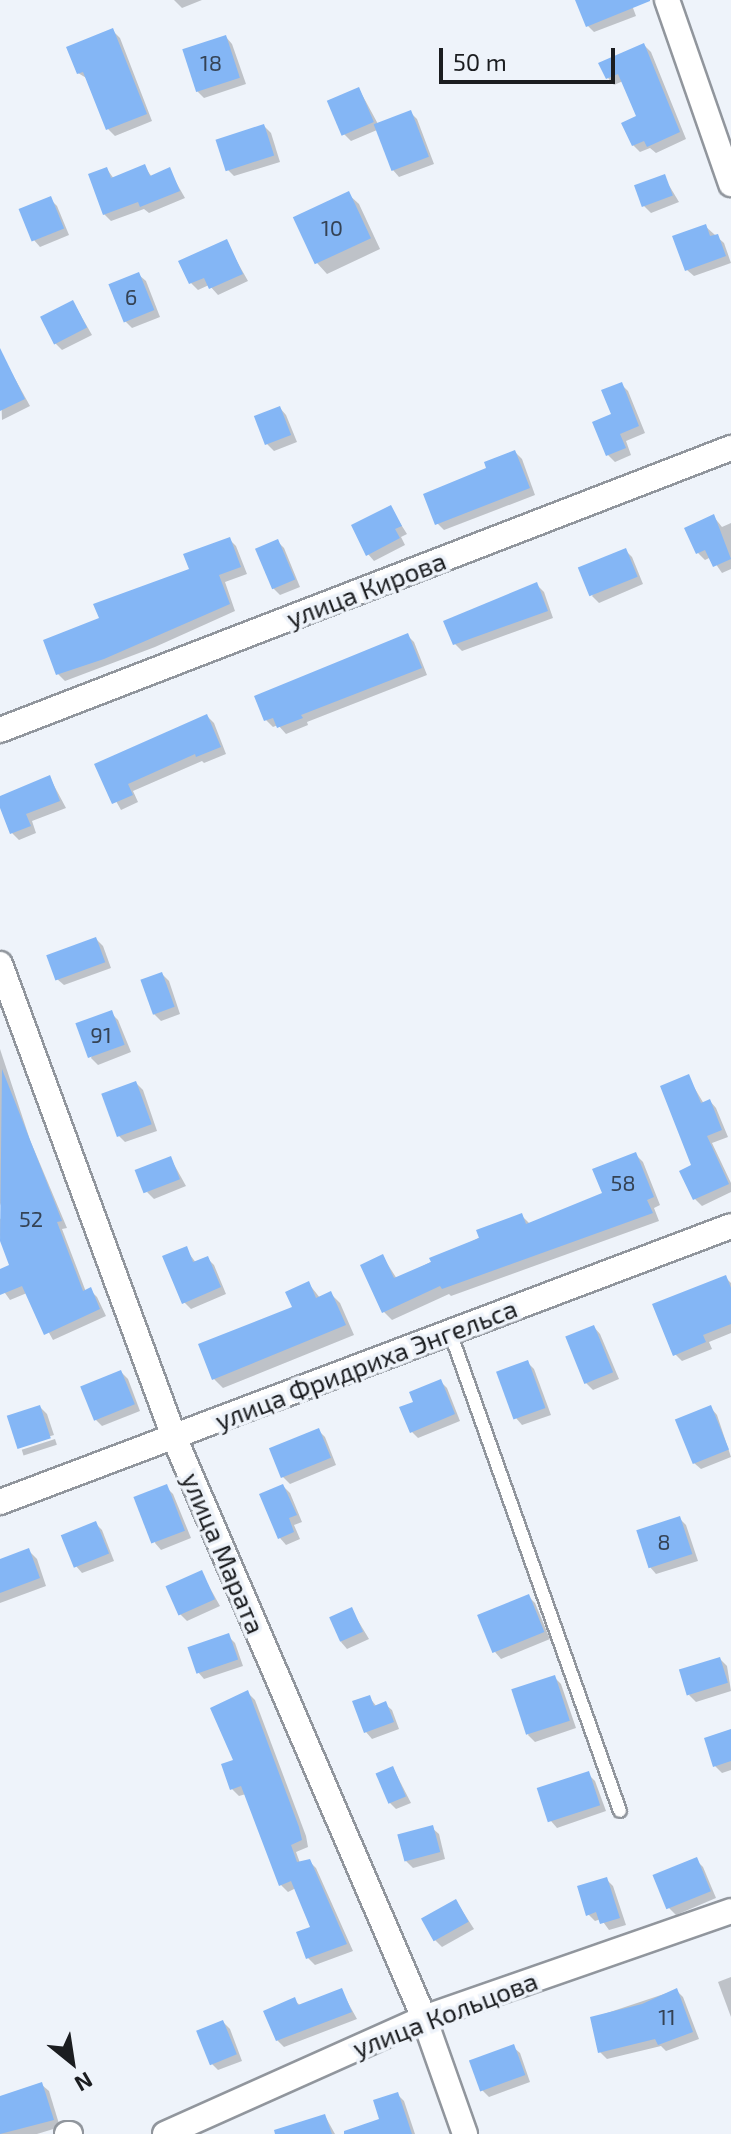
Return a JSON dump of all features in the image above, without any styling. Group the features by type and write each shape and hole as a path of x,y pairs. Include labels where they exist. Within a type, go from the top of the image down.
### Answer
{"street":[{"path":"667,0 731,184"},
{"name":"улица Кирова","path":"0,730 731,448"},
{"name":"улица Марата","path":"0,964 174,1437 424,2018 465,2134"},
{"name":"улица Фридриха Энгельса","path":"0,1502 731,1226"},
{"name":"улица Кольцова","path":"165,2134 424,2018 731,1911"}],"lane":[{"path":"450,1332 620,1811"}],"building":[{"path":"575,0 650,0 650,1 586,27"},
{"path":"113,28 147,114 106,130 83,72 77,74 66,47"},
{"path":"226,35 240,78 196,92 182,49"},
{"path":"644,43 680,132 647,147 644,141 632,146 621,123 636,116 618,74 606,79 598,63"},
{"path":"359,87 374,122 342,136 327,101"},
{"path":"411,110 429,157 392,171 374,124"},
{"path":"264,124 274,155 226,171 215,140"},
{"path":"145,164 150,176 170,167 180,191 140,207 138,202 103,215 88,174 107,167 111,178"},
{"path":"665,174 673,196 642,207 634,185"},
{"path":"349,191 371,238 315,264 293,217"},
{"path":"51,196 64,228 32,242 19,209"},
{"path":"706,224 710,236 718,234 726,256 685,271 672,236"},
{"path":"227,239 243,274 209,289 204,278 189,284 178,261"},
{"path":"139,272 154,310 124,322 108,284"},
{"path":"73,300 87,328 54,344 40,317"},
{"path":"0,348 25,399 0,411"},
{"path":"622,382 639,426 620,434 626,448 606,456 592,422 611,414 601,390"},
{"path":"280,406 291,435 265,445 254,416"},
{"path":"515,450 530,488 435,525 423,494 486,468 484,462"},
{"path":"391,505 402,526 395,529 400,538 366,556 351,525"},
{"path":"714,514 731,559 713,567 705,550 696,554 684,528"},
{"path":"230,537 241,567 219,575 230,604 104,659 56,675 43,640 99,618 93,604 189,569 183,554"},
{"path":"278,539 295,580 272,589 255,549"},
{"path":"626,548 638,577 589,596 578,567"},
{"path":"537,582 548,611 453,645 443,621"},
{"path":"408,633 422,668 301,715 303,718 277,728 273,718 264,721 254,696"},
{"path":"207,714 221,747 196,757 195,754 128,784 133,795 112,804 94,764"},
{"path":"50,775 60,801 26,814 31,826 10,834 0,808 0,796"},
{"path":"96,937 105,962 55,980 46,955"},
{"path":"162,972 175,1007 153,1015 140,980"},
{"path":"112,1010 125,1045 88,1058 75,1023"},
{"path":"2,1069 62,1221 57,1222 83,1291 91,1287 100,1309 44,1335 22,1286 0,1295 0,1269 9,1265 0,1241"},
{"path":"689,1074 701,1103 710,1099 722,1130 707,1136 729,1184 693,1200 679,1171 691,1165 660,1086"},
{"path":"136,1081 152,1124 117,1137 101,1094"},
{"path":"636,1152 654,1197 647,1200 653,1213 442,1289 440,1286 382,1313 360,1265 383,1254 394,1278 431,1262 429,1258 479,1238 476,1230 522,1213 526,1224 602,1193 592,1169"},
{"path":"171,1156 180,1179 144,1193 135,1170"},
{"path":"187,1246 193,1262 208,1256 221,1287 182,1304 162,1256"},
{"path":"726,1275 731,1288 731,1324 703,1335 706,1342 673,1356 652,1304"},
{"path":"309,1281 316,1298 331,1291 346,1325 212,1380 198,1344 292,1307 285,1292"},
{"path":"594,1325 613,1372 584,1384 565,1337"},
{"path":"528,1360 545,1408 513,1420 496,1372"},
{"path":"121,1370 135,1404 94,1421 80,1386"},
{"path":"441,1379 455,1414 410,1433 399,1407 413,1402 409,1392"},
{"path":"40,1405 51,1438 18,1449 7,1416"},
{"path":"711,1405 729,1450 693,1464 675,1420"},
{"path":"319,1428 331,1458 281,1478 269,1448"},
{"path":"167,1484 185,1531 151,1544 133,1497"},
{"path":"283,1484 297,1515 289,1518 294,1532 278,1539 259,1494"},
{"path":"680,1516 692,1554 649,1568 636,1530"},
{"path":"96,1521 109,1553 74,1568 61,1535"},
{"path":"29,1548 40,1578 0,1593 0,1559"},
{"path":"202,1570 215,1599 178,1616 165,1586"},
{"path":"529,1594 544,1632 492,1653 477,1615"},
{"path":"352,1607 363,1632 340,1642 329,1617"},
{"path":"229,1633 238,1659 197,1674 187,1647"},
{"path":"720,1657 728,1683 687,1695 679,1670"},
{"path":"555,1675 570,1721 526,1735 511,1689"},
{"path":"248,1690 299,1827 302,1840 291,1845 297,1862 310,1859 347,1944 306,1959 296,1932 310,1927 291,1881 279,1886 241,1786 230,1790 221,1764 233,1760 210,1708"},
{"path":"370,1695 374,1706 386,1701 394,1722 364,1733 352,1701"},
{"path":"731,1729 731,1761 713,1767 704,1738"},
{"path":"393,1766 406,1796 388,1804 376,1773"},
{"path":"589,1771 600,1805 548,1822 537,1788"},
{"path":"433,1825 440,1852 405,1862 397,1835"},
{"path":"697,1857 711,1891 666,1909 652,1875"},
{"path":"607,1877 620,1918 600,1924 596,1912 586,1916 577,1886"},
{"path":"456,1899 469,1922 434,1941 421,1918"},
{"path":"342,1988 352,2012 276,2041 263,2011 295,1997 298,2005"},
{"path":"677,1988 693,2032 658,2045 655,2039 598,2053 590,2017 642,2004"},
{"path":"223,2020 237,2054 210,2065 196,2031"},
{"path":"514,2044 525,2075 480,2091 469,2060"},
{"path":"42,2082 54,2120 0,2134 0,2096"},
{"path":"398,2092 412,2134 344,2134 344,2131 379,2119 373,2100"},
{"path":"325,2114 332,2134 275,2134 274,2130"}]}
